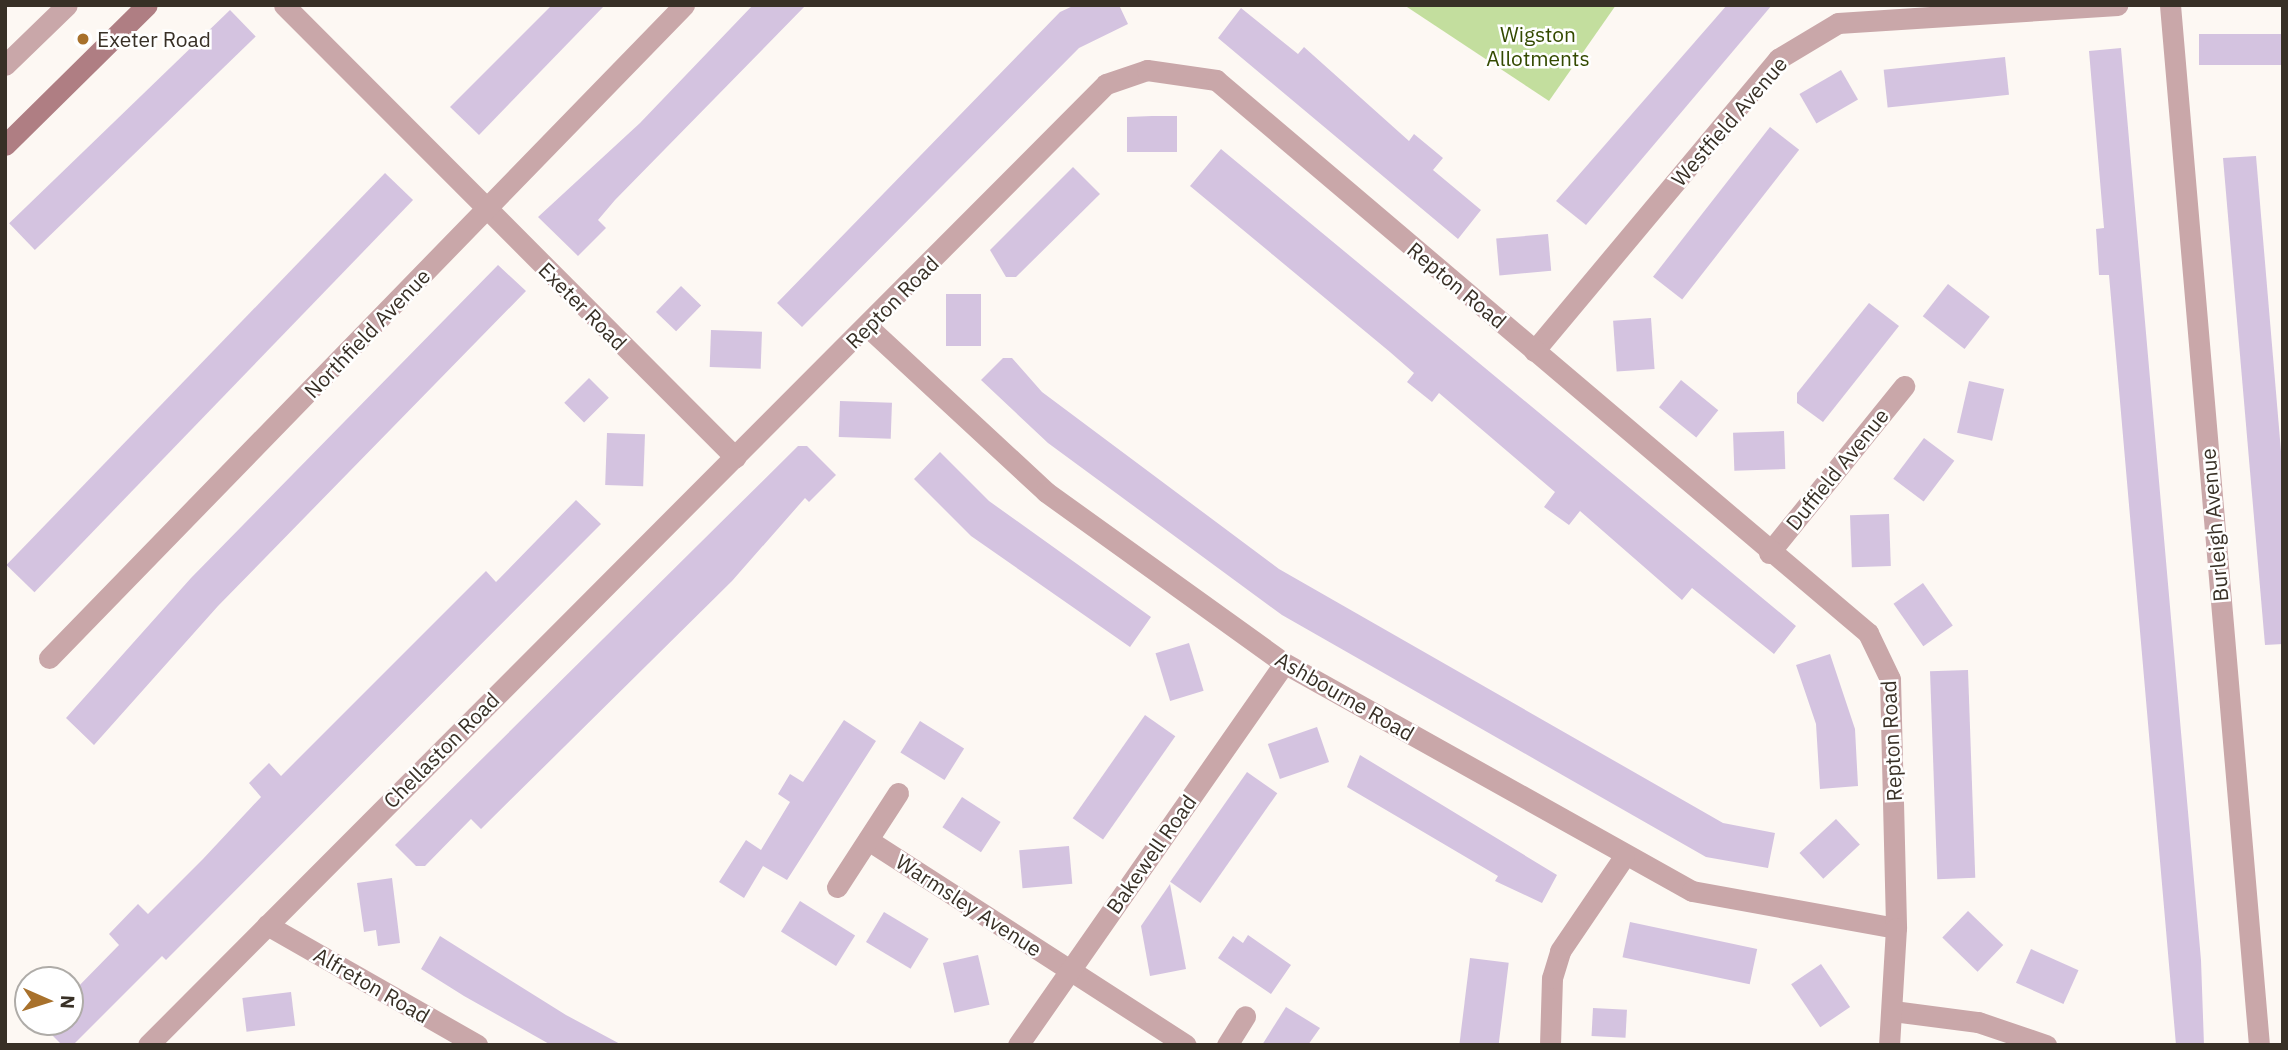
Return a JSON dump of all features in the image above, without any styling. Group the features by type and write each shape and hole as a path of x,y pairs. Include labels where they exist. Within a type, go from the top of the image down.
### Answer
{"main road":[{"path":"5,145 147,5"}],"street":[{"path":"5,65 67,5"},
{"name":"Exeter Road","path":"284,5 735,457"},
{"name":"Northfield Avenue","path":"49,658 684,5"},
{"name":"Westfield Avenue","path":"1534,351 1778,59 1838,23 2117,5"},
{"name":"Burleigh Avenue","path":"2170,5 2259,1045"},
{"name":"Repton Road","path":"735,457 868,327 1106,84 1147,70 1216,80 1769,552 1868,633 1890,679 1896,928 1889,1045"},
{"name":"Ashbourne Road","path":"868,327 1046,492 1284,663 1624,857 1692,891 1896,928"},
{"name":"Duffield Avenue","path":"1769,552 1904,386"},
{"name":"Chellaston Road","path":"148,1045 735,457"},
{"name":"Bakewell Road","path":"1018,1045 1284,663"},
{"path":"837,887 898,793"},
{"name":"Warmsley Avenue","path":"868,839 1186,1045"},
{"path":"1550,1045 1552,978 1560,951 1624,857"},
{"name":"Alfreton Road","path":"267,925 477,1045"},
{"path":"1893,1011 1978,1022 2046,1045"},
{"path":"1227,1045 1245,1016"}],"green space":[{"name":"Wigston Allotments","path":"1404,5 1616,5 1549,101"}],"building":[{"path":"552,5 605,5 479,135 450,107"},
{"path":"753,5 806,5 615,200 598,220 606,228 578,256 538,217 640,123"},
{"path":"1075,5 1119,5 1128,24 1079,48 802,327 777,303 1060,12"},
{"path":"1727,5 1772,5 1586,225 1556,201"},
{"path":"1241,8 1298,54 1304,47 1409,141 1414,134 1443,158 1433,170 1481,210 1458,239 1218,38"},
{"path":"230,10 256,37 35,250 9,223"},
{"path":"2199,34 2283,34 2283,65 2199,65"},
{"path":"2121,48 2201,960 2204,1045 2176,1045 2109,275 2099,275 2096,229 2104,228 2089,51"},
{"path":"2005,57 2009,95 1888,108 1884,70"},
{"path":"1841,70 1858,99 1816,123 1799,94"},
{"path":"1177,116 1177,152 1127,152 1127,117"},
{"path":"1770,127 1799,150 1682,300 1653,277"},
{"path":"1221,149 1796,626 1774,654 1692,588 1682,600 1580,511 1569,525 1544,507 1555,492 1439,393 1432,402 1407,382 1414,373 1190,186"},
{"path":"2256,156 2283,475 2283,644 2265,645 2223,158"},
{"path":"1073,167 1100,194 1016,277 1006,277 990,250"},
{"path":"385,173 413,200 34,592 6,565"},
{"path":"1548,234 1551,271 1499,275 1496,239"},
{"path":"498,265 526,291 218,606 94,745 66,718 191,578"},
{"path":"1948,284 1990,317 1965,349 1923,316"},
{"path":"681,286 701,305 676,331 656,312"},
{"path":"946,294 981,294 981,346 946,346"},
{"path":"1869,303 1899,326 1823,422 1797,403 1797,393"},
{"path":"1651,318 1655,369 1617,372 1613,321"},
{"path":"711,330 762,332 761,369 710,367"},
{"path":"1003,358 1012,358 1042,392 1279,569 1723,823 1775,833 1768,868 1706,857 1282,615 1048,443 981,380"},
{"path":"589,378 609,398 584,423 564,403"},
{"path":"1681,380 1718,410 1696,437 1659,407"},
{"path":"1969,381 2004,389 1992,441 1957,433"},
{"path":"840,401 892,403 891,439 839,437"},
{"path":"1784,431 1785,469 1734,471 1733,433"},
{"path":"607,433 645,434 643,486 605,485"},
{"path":"1924,438 1954,461 1924,502 1893,479"},
{"path":"798,446 807,446 836,475 809,502 805,498 732,581 481,829 471,819 425,866 416,866 395,845"},
{"path":"940,452 989,501 1151,617 1130,647 971,536 914,479"},
{"path":"576,500 601,524 166,960 162,956 84,1034 84,981 119,945 109,934 138,904 148,914 203,859 261,797 249,783 269,763 281,776 486,571 496,582"},
{"path":"1889,514 1891,566 1852,567 1850,515"},
{"path":"1923,583 1953,626 1923,646 1894,604"},
{"path":"1189,643 1204,691 1170,701 1156,653"},
{"path":"1830,654 1855,729 1858,786 1820,789 1816,724 1796,665"},
{"path":"1968,670 1975,878 1937,879 1930,671"},
{"path":"1145,715 1175,736 1103,839 1073,818"},
{"path":"844,720 876,741 787,880 763,866 744,898 719,882 746,840 761,850 790,802 778,794 790,774 803,782"},
{"path":"920,721 964,749 944,780 900,752"},
{"path":"1317,727 1329,762 1280,779 1268,744"},
{"path":"1360,755 1557,875 1542,903 1495,881 1498,876 1347,787"},
{"path":"1247,772 1277,793 1200,903 1170,882"},
{"path":"962,797 1001,822 981,852 942,827"},
{"path":"1836,819 1860,845 1823,879 1799,853"},
{"path":"1069,846 1072,884 1023,888 1019,850"},
{"path":"392,878 400,943 378,946 376,930 364,932 357,883"},
{"path":"1170,884 1186,969 1150,976 1141,926"},
{"path":"800,901 855,935 836,966 781,932"},
{"path":"1968,911 2003,945 1978,972 1942,938"},
{"path":"884,912 929,939 911,969 866,942"},
{"path":"1630,922 1757,949 1750,984 1623,957"},
{"path":"1248,935 1291,965 1271,994 1218,958 1233,936 1243,943"},
{"path":"440,936 566,1015 622,1045 551,1045 464,996 421,969"},
{"path":"2031,949 2079,970 2063,1004 2016,983"},
{"path":"978,955 989,1005 954,1013 943,963"},
{"path":"1470,958 1509,963 1499,1045 1459,1044"},
{"path":"1821,964 1850,1007 1820,1027 1791,984"},
{"path":"291,992 295,1026 247,1032 242,998"},
{"path":"1286,1007 1320,1028 1308,1045 1262,1045"},
{"path":"1593,1008 1627,1010 1625,1038 1592,1036"},
{"path":"53,1036 82,1036 73,1045 62,1045"}],"place":[{"name":"Exeter Road","path":"83,39"}]}
